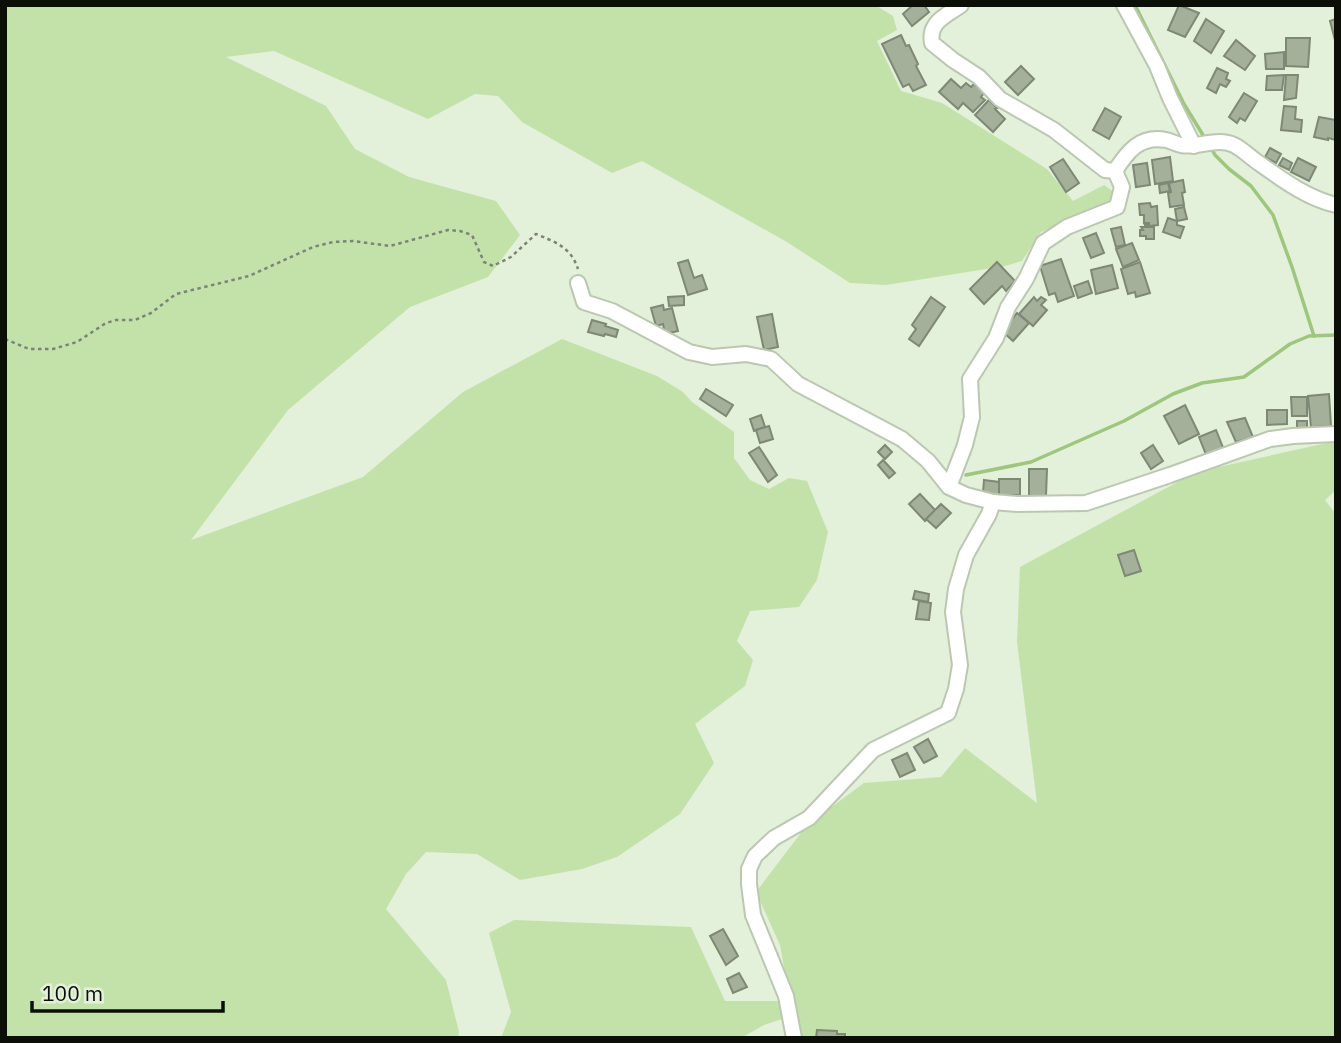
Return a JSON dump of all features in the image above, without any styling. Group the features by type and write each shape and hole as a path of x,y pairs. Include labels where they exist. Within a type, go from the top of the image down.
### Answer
{"street":[{"path":"961,5 934,25 931,32 932,43 979,77 1000,99 1054,130 1105,170 1115,171"},
{"path":"1124,5 1157,66 1170,98 1203,145"},
{"path":"1115,171 1125,155 1136,145 1153,138 1179,145 1225,142 1236,146 1292,185 1323,202 1336,205"},
{"path":"949,487 965,445 972,416 970,379 996,338 1008,307 1026,279 1043,243 1067,227 1117,207 1122,187 1115,171"},
{"path":"578,283 584,302 612,311 689,352 712,357 746,354 771,359 798,384 902,439 928,461 949,487 993,502 1086,503 1270,439 1336,434"},
{"path":"794,1038 786,996 753,915 749,869 755,856 774,838 809,818 873,750 948,713 960,665 953,612 956,590 966,555 993,502"}],"path":[{"path":"5,339 29,349 53,349 77,342 106,323 135,320 151,313 176,294 249,276 313,247 353,241 390,246 448,230 472,235 484,261 494,266 511,257 536,234 570,252 578,267 578,283"}],"green space":[{"path":"5,5 875,5 893,16 897,30 877,41 901,91 942,103 1047,169 1073,201 1104,185 1114,192 1111,204 1041,232 1022,261 886,285 850,283 787,242 642,161 612,173 522,122 498,96 475,94 428,119 274,51 226,57 326,106 355,149 409,177 496,201 520,235 488,277 410,307 288,410 191,540 363,477 463,392 562,339 657,376 683,392 692,402 734,432 734,458 750,480 769,489 789,478 807,481 828,532 817,580 799,607 750,611 737,641 753,660 745,686 695,724 714,763 680,814 617,857 582,869 520,880 477,854 426,852 406,874 386,909 446,980 459,1032 458,1038 5,1038"},
{"path":"1336,441 1336,490 1325,500 1336,514 1336,1038 797,1038 780,945 756,892 807,825 864,783 941,777 965,748 1037,803 1017,642 1020,567 1196,472"},
{"path":"514,920 691,927 725,1001 779,1001 782,1019 764,1025 741,1038 501,1038 511,1012 489,933"}],"building":[{"path":"913,5 924,5 929,12 912,26 903,14"},
{"path":"1179,5 1199,13 1185,37 1168,30"},
{"path":"1206,19 1224,31 1211,53 1194,41"},
{"path":"1336,19 1336,44 1330,21"},
{"path":"901,35 906,46 909,45 926,85 913,91 909,84 903,87 882,44"},
{"path":"1286,38 1310,38 1308,67 1286,66"},
{"path":"1236,40 1255,56 1245,70 1224,56"},
{"path":"1284,52 1284,69 1266,69 1265,54"},
{"path":"1021,66 1034,79 1018,95 1005,82"},
{"path":"1217,68 1228,73 1226,79 1230,81 1226,87 1220,84 1216,93 1207,88"},
{"path":"1284,75 1282,90 1266,90 1267,76"},
{"path":"1286,75 1298,75 1296,98 1284,100"},
{"path":"951,79 961,88 966,83 971,87 974,84 984,93 981,97 985,100 973,112 963,103 958,109 939,92"},
{"path":"1244,93 1257,101 1245,121 1240,118 1237,123 1229,117"},
{"path":"989,100 1005,119 993,132 975,115"},
{"path":"1284,106 1296,107 1295,119 1302,120 1301,132 1281,130"},
{"path":"1105,108 1121,117 1109,139 1093,130"},
{"path":"1319,117 1336,120 1336,140 1314,137"},
{"path":"1270,148 1281,154 1276,163 1265,157"},
{"path":"1170,157 1173,181 1155,184 1152,160"},
{"path":"1283,158 1292,163 1289,170 1279,165"},
{"path":"1298,158 1316,167 1309,181 1291,172"},
{"path":"1063,159 1079,183 1066,192 1050,167"},
{"path":"1147,163 1150,185 1136,187 1133,165"},
{"path":"1183,180 1184,205 1170,207 1169,183"},
{"path":"1168,183 1170,191 1160,193 1159,185"},
{"path":"1150,203 1151,207 1157,206 1158,225 1149,226 1149,223 1144,223 1144,215 1140,215 1139,204"},
{"path":"1184,207 1187,219 1177,221 1175,209"},
{"path":"1168,218 1184,227 1180,238 1163,232"},
{"path":"1145,225 1154,227 1154,239 1140,236 1140,230 1143,230 1141,227 1146,227"},
{"path":"1121,227 1125,245 1116,247 1111,229"},
{"path":"1096,233 1104,253 1091,258 1083,238"},
{"path":"1132,243 1139,260 1123,267 1116,249"},
{"path":"1061,259 1074,296 1058,302 1055,293 1049,295 1040,266"},
{"path":"688,260 694,278 702,275 707,289 688,295 678,263"},
{"path":"997,262 1015,281 1006,291 1002,286 984,304 970,289"},
{"path":"1140,262 1150,293 1136,297 1135,292 1128,294 1121,269"},
{"path":"1112,265 1118,288 1096,294 1091,270"},
{"path":"1088,281 1092,293 1078,298 1074,286"},
{"path":"684,296 684,305 669,306 668,297"},
{"path":"931,297 945,307 919,346 909,339 916,329 912,325"},
{"path":"1034,297 1037,301 1041,297 1046,300 1041,305 1047,310 1033,326 1019,314"},
{"path":"663,305 664,310 672,308 678,331 665,334 663,324 656,326 651,308"},
{"path":"1017,313 1029,323 1013,341 1002,331"},
{"path":"772,314 778,347 764,350 757,317"},
{"path":"592,320 618,330 616,337 588,332"},
{"path":"706,389 733,405 726,416 700,399"},
{"path":"1329,394 1331,426 1311,427 1308,396"},
{"path":"1291,397 1307,397 1307,416 1292,416"},
{"path":"1185,405 1199,434 1179,444 1164,416"},
{"path":"1267,410 1287,410 1287,424 1267,425"},
{"path":"761,415 765,427 754,431 750,419"},
{"path":"1245,418 1253,437 1236,442 1227,422"},
{"path":"1297,421 1307,421 1307,431 1297,431"},
{"path":"769,426 773,439 760,443 756,430"},
{"path":"1216,430 1224,450 1207,457 1199,437"},
{"path":"885,445 892,452 885,459 878,452"},
{"path":"1153,445 1163,461 1151,469 1141,453"},
{"path":"759,447 777,475 768,482 749,453"},
{"path":"883,460 895,473 889,478 878,465"},
{"path":"1029,469 1047,469 1046,496 1029,496"},
{"path":"999,479 1020,479 1020,495 999,496"},
{"path":"984,480 999,482 999,496 983,493"},
{"path":"920,494 936,511 925,521 909,504"},
{"path":"941,504 951,513 936,528 926,519"},
{"path":"1134,550 1141,571 1125,576 1118,555"},
{"path":"915,591 929,594 928,602 913,599"},
{"path":"919,601 931,603 929,620 916,619"},
{"path":"928,739 937,756 924,763 914,747"},
{"path":"907,753 915,770 900,777 892,760"},
{"path":"723,929 738,956 726,965 710,936"},
{"path":"739,973 747,987 733,993 727,979"},
{"path":"817,1030 837,1031 837,1034 845,1034 845,1038 816,1038"}],"waterway":[{"path":"1135,5 1184,104 1206,140"},
{"path":"1210,146 1229,169 1251,186 1273,215 1314,336"},
{"path":"966,475 1031,462 1124,421 1173,394 1202,383 1244,377 1290,344 1309,336 1336,335"}]}
